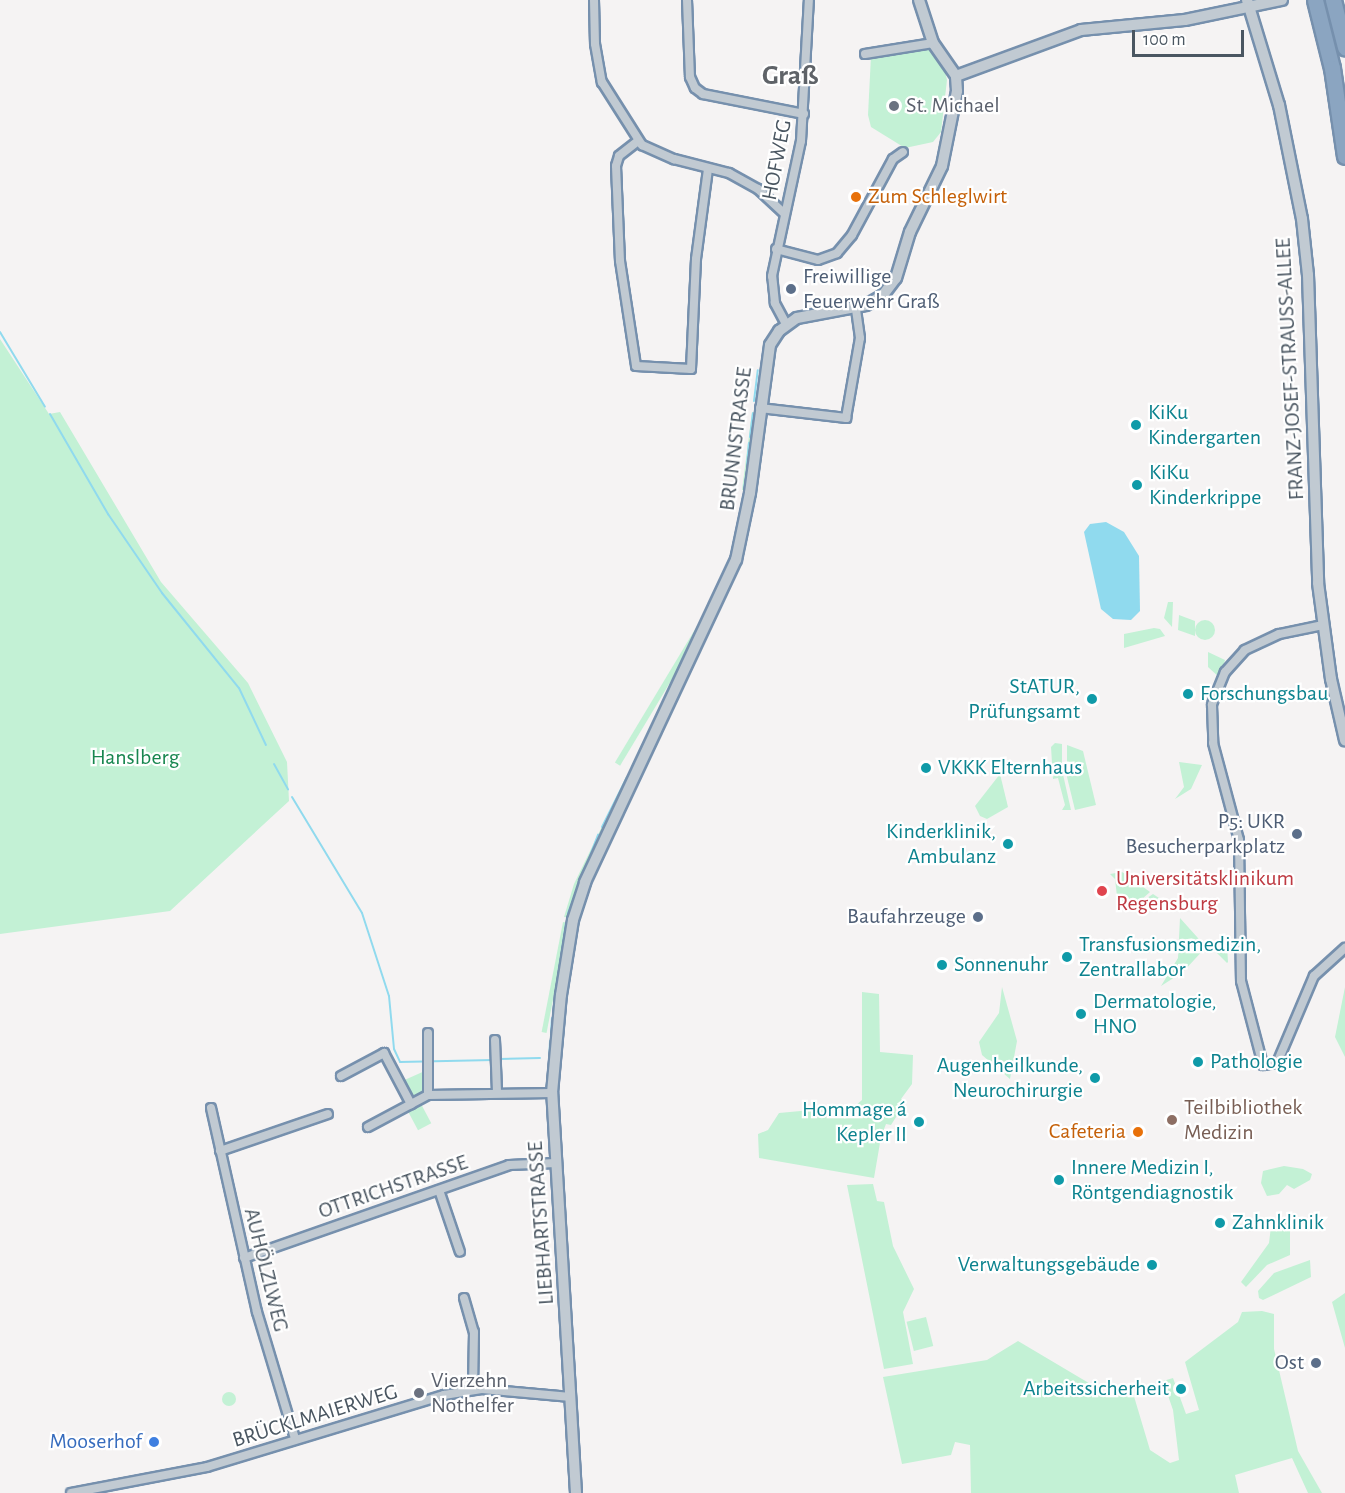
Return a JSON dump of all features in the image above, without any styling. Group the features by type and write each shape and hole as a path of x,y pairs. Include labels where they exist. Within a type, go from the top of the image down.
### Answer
{"highway":[{"path":"1315,0 1332,68 1345,156"},
{"path":"1333,0 1345,47"}],"street":[{"path":"594,0 595,44 603,82 638,141 656,152 745,181 784,213"},
{"path":"687,0 690,78 694,88 704,94 804,114"},
{"name":"HOFWEG","path":"786,324 775,303 772,276 804,114 809,0"},
{"path":"786,324 807,314 856,308 876,301 896,278 910,232 947,154 956,76 933,43 919,0"},
{"path":"956,76 1081,30 1185,20 1248,3 1282,0"},
{"name":"FRANZ-JOSEF-STRAUSS-ALLEE","path":"1248,3 1279,105 1305,243 1323,625 1345,740"},
{"path":"865,54 933,43"},
{"path":"638,141 619,156 616,166 620,261 636,366 692,369 696,260 708,169"},
{"path":"776,249 818,260 837,253 852,235 893,159 903,152"},
{"path":"760,408 846,418 860,338 856,308"},
{"name":"BRUNNSTRASSE","path":"568,952 585,882 736,560 750,493 767,355 774,338 786,324"},
{"path":"1323,625 1279,634 1245,650 1225,672 1212,705 1213,743 1239,840 1241,981 1263,1065 1277,1063 1314,976 1345,948"},
{"name":"LIEBHARTSTRASSE","path":"568,952 549,1093 556,1162 576,1493"},
{"path":"428,1033 428,1095"},
{"path":"495,1040 497,1093"},
{"path":"341,1076 384,1053 411,1104"},
{"path":"368,1127 428,1095 549,1093"},
{"name":"AUHÖLZLWEG","path":"210,1108 244,1258 295,1439"},
{"path":"220,1151 328,1114"},
{"name":"OTTRICHSTRASSE","path":"244,1258 509,1165 556,1162"},
{"path":"439,1190 460,1252"},
{"path":"464,1298 474,1332 473,1390"},
{"name":"BRÜCKLMAIERWEG","path":"71,1493 184,1473 295,1439 473,1390 571,1397"}],"green space":[{"path":"931,46 944,67 947,80 941,132 933,142 905,148 871,127 868,115 871,56"},
{"name":"Hanslberg","path":"0,339 49,414 60,412 161,582 248,683 287,762 289,801 170,911 0,934"},
{"path":"752,412 757,413 746,491 742,490"},
{"path":"1168,602 1173,602 1172,627 1164,618"},
{"path":"1179,615 1195,621 1195,636 1178,630"},
{"path":"703,616 708,619 620,766 615,763"},
{"path":"1205,620 1212,623 1215,630 1212,637 1205,640 1198,637 1195,630 1198,623"},
{"path":"1154,628 1160,629 1165,636 1124,648 1124,634"},
{"path":"1208,652 1225,660 1220,678 1208,667"},
{"path":"1055,743 1062,744 1062,770 1071,810 1062,810 1065,805 1058,778 1053,779 1051,747"},
{"path":"1067,745 1083,751 1096,805 1075,810 1067,777"},
{"path":"1179,762 1202,765 1191,789 1175,799 1184,787"},
{"path":"1000,774 1008,807 987,819 980,816 975,806"},
{"path":"626,777 630,779 571,918 564,917 574,884"},
{"path":"1122,872 1150,892 1141,900 1118,905 1115,879 1110,874"},
{"path":"1153,894 1159,898 1171,909 1138,904"},
{"path":"1180,918 1206,947 1183,972 1161,986 1178,958"},
{"path":"563,922 568,923 547,1033 542,1032"},
{"path":"1227,945 1228,962 1227,963 1213,949"},
{"path":"1002,987 1017,1041 1010,1079 982,1055 979,1042 999,1013"},
{"path":"1345,987 1345,1057 1335,1037"},
{"path":"862,992 879,994 880,1052 913,1055 912,1084 901,1099 905,1103 891,1125 886,1124 881,1137 874,1178 759,1158 758,1134 768,1130 779,1113 855,1106 862,1100"},
{"path":"427,1070 427,1095 412,1102 400,1082"},
{"path":"420,1102 431,1123 418,1130 407,1109"},
{"path":"1284,1166 1303,1169 1312,1174 1310,1180 1294,1189 1287,1185 1279,1194 1267,1196 1261,1183 1263,1171"},
{"path":"873,1184 877,1201 884,1202 893,1246 914,1289 903,1312 913,1364 884,1369 847,1185"},
{"path":"1272,1218 1290,1221 1290,1255 1267,1265 1246,1287 1241,1282 1269,1243"},
{"path":"1310,1260 1311,1277 1263,1300 1259,1298 1258,1291 1274,1273"},
{"path":"1345,1293 1345,1348 1332,1302"},
{"path":"1262,1311 1274,1314 1274,1349 1298,1451 1322,1493 1308,1493 1292,1458 1235,1475 1239,1493 971,1493 970,1445 955,1442 951,1455 902,1464 883,1377 987,1360 1018,1341 1109,1395 1133,1393 1150,1450 1170,1463 1179,1460 1173,1410 1163,1381 1173,1378 1186,1414 1199,1410 1185,1362 1238,1322 1242,1312"},
{"path":"926,1317 933,1346 914,1351 907,1322"},
{"path":"229,1392 234,1394 236,1399 234,1404 229,1406 224,1404 222,1399 224,1394"}],"water":[{"path":"1106,522 1124,532 1139,556 1140,611 1131,620 1113,619 1101,609 1084,532 1090,524"}],"waterway":[{"path":"0,332 45,407"},
{"path":"754,401 758,370"},
{"path":"750,437 753,413"},
{"path":"50,414 108,514 162,593 239,688 266,745"},
{"path":"747,465 749,443"},
{"path":"744,489 747,471"},
{"path":"742,508 743,496"},
{"path":"731,555 734,543"},
{"path":"718,587 728,562"},
{"path":"632,767 667,696"},
{"path":"274,764 288,789"},
{"path":"602,827 627,777"},
{"path":"292,797 362,913 389,996 394,1049 400,1062 493,1060"},
{"path":"568,913 598,835"},
{"path":"553,1012 566,923"},
{"path":"551,1032 552,1018"},
{"path":"548,1083 550,1041"},
{"path":"499,1059 540,1058"},
{"path":"568,1454 570,1493"}],"place":[{"name":"St. Michael","path":"894,106"},
{"name":"Zum Schleglwirt","path":"856,197"},
{"name":"Freiwillige Feuerwehr Graß","path":"791,289"},
{"name":"KiKu Kindergarten","path":"1136,425"},
{"name":"KiKu Kinderkrippe","path":"1137,485"},
{"name":"Forschungsbau","path":"1188,694"},
{"name":"StATUR, Prüfungsamt","path":"1092,699"},
{"name":"VKKK Elternhaus","path":"926,768"},
{"name":"P5: UKR Besucherparkplatz","path":"1297,834"},
{"name":"Kinderklinik, Ambulanz","path":"1008,844"},
{"name":"Universitätsklinikum Regensburg","path":"1102,891"},
{"name":"Baufahrzeuge","path":"978,917"},
{"name":"Transfusionsmedizin, Zentrallabor","path":"1067,957"},
{"name":"Sonnenuhr","path":"942,965"},
{"name":"Dermatologie, HNO","path":"1081,1014"},
{"name":"Pathologie","path":"1198,1062"},
{"name":"Augenheilkunde, Neurochirurgie","path":"1095,1078"},
{"name":"Teilbibliothek Medizin","path":"1172,1120"},
{"name":"Hommage á Kepler II","path":"919,1122"},
{"name":"Cafeteria","path":"1138,1132"},
{"name":"Innere Medizin I, Röntgendiagnostik","path":"1059,1180"},
{"name":"Zahnklinik","path":"1220,1223"},
{"name":"Verwaltungsgebäude","path":"1152,1265"},
{"name":"Ost","path":"1316,1363"},
{"name":"Arbeitssicherheit","path":"1181,1389"},
{"name":"Vierzehn Nothelfer","path":"419,1393"},
{"name":"Mooserhof","path":"154,1442"}],"district":[{"name":"Graß","path":"790,76"}]}
